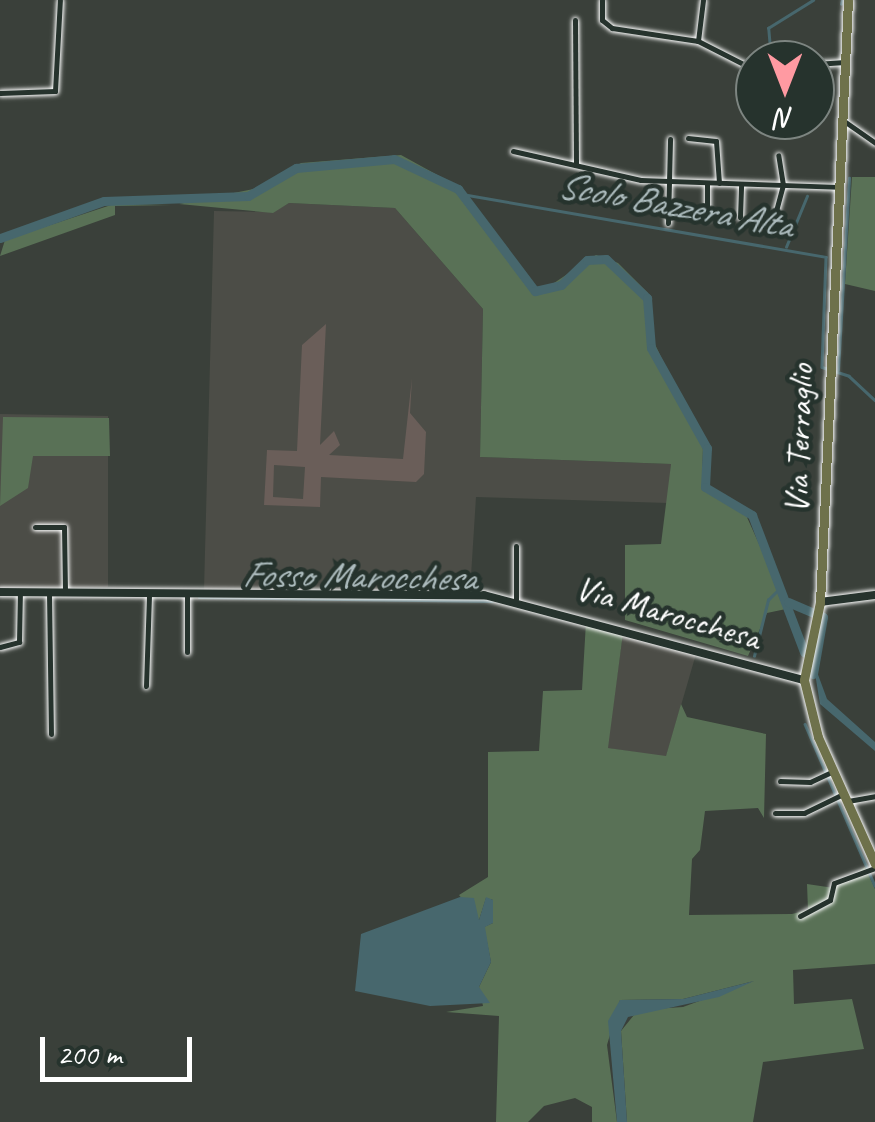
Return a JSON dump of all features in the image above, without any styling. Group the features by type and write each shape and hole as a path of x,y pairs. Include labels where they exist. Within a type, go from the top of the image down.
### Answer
{"main road":[{"name":"Via Terraglio","path":"804,680 819,612 848,0"},
{"path":"804,680 828,774 872,864"}],"street":[{"path":"0,93 55,91 60,0"},
{"path":"602,0 602,20 612,28 698,41 735,60"},
{"path":"698,41 703,0"},
{"path":"575,20 576,165"},
{"path":"835,63 845,62"},
{"path":"841,120 875,143"},
{"path":"668,223 670,138"},
{"path":"688,138 716,140 719,184"},
{"path":"513,150 669,181 838,188"},
{"path":"773,222 784,185 778,155"},
{"path":"707,183 707,218"},
{"path":"740,217 742,184"},
{"path":"34,527 64,528 65,592"},
{"path":"516,546 516,599"},
{"name":"Via Marocchesa","path":"0,592 516,599 804,680"},
{"path":"49,592 52,734"},
{"path":"146,686 149,593"},
{"path":"187,593 187,652"},
{"path":"0,647 18,642 20,594"},
{"path":"819,612 875,596"},
{"path":"780,781 828,774"},
{"path":"775,814 804,813 841,798 875,796"},
{"path":"800,916 830,900 834,883 872,864"}],"shaded area":[{"path":"289,203 395,208 483,309 480,457 671,464 668,503 476,497 470,592 204,590 214,211 273,212"},
{"path":"0,414 108,416 108,587 0,588"},
{"path":"623,633 696,654 666,757 607,748"}],"green space":[{"path":"401,155 461,188 533,287 548,287 596,255 618,263 648,293 653,340 703,447 702,487 746,515 786,604 801,653 786,609 767,613 748,656 625,620 625,545 661,544 671,464 480,457 483,309 395,208 289,203 273,213 179,204 259,188 301,163"},
{"path":"852,177 875,177 875,291 845,284"},
{"path":"114,204 172,205 115,206 115,215 0,256 5,240"},
{"path":"3,417 109,418 110,456 33,456 28,488 0,506"},
{"path":"586,622 623,633 608,748 666,756 681,704 687,717 766,734 764,818 758,808 705,811 700,850 692,859 689,915 792,914 808,910 807,884 834,888 865,867 875,889 875,964 793,970 794,1004 852,999 864,1049 763,1062 753,1122 627,1122 621,1031 638,1010 683,1007 754,981 683,999 620,1000 607,1045 617,1122 592,1122 592,1107 575,1098 544,1106 528,1122 496,1122 499,1016 446,1012 483,1006 479,987 491,962 484,927 493,923 493,900 486,898 479,920 459,895 488,877 488,752 539,751 543,691 582,690"}],"water":[{"path":"813,661 827,699 875,742 875,751 820,704"},
{"path":"460,897 474,898 479,920 486,897 493,900 493,923 485,927 491,962 479,987 490,1003 430,1006 355,991 361,934"},
{"path":"754,981 719,997 628,1017 621,1031 627,1122 617,1122 608,1021 620,1000 683,999"}],"building":[{"path":"326,324 320,445 334,431 340,445 329,455 403,459 412,378 410,413 426,432 424,474 416,482 321,477 320,507 264,505 267,450 297,451 302,345","holes":["274,465 305,467 303,499 273,497"]}],"waterway":[{"path":"769,40 768,28 813,0"},
{"path":"841,4 842,0"},
{"path":"0,238 104,201 248,196 296,168 394,159 458,189 535,291 561,285 587,260 606,259 647,298 651,348 707,448 705,487 752,515 804,652"},
{"path":"838,370 849,178"},
{"name":"Scolo Bazzera Alta","path":"462,194 826,257 822,367 849,376 875,400"},
{"path":"786,247 807,196"},
{"path":"754,656 768,600 780,588"},
{"name":"Fosso Marocchesa","path":"199,597 492,601"},
{"path":"788,602 823,617 813,674"},
{"path":"805,724 875,886"}]}
